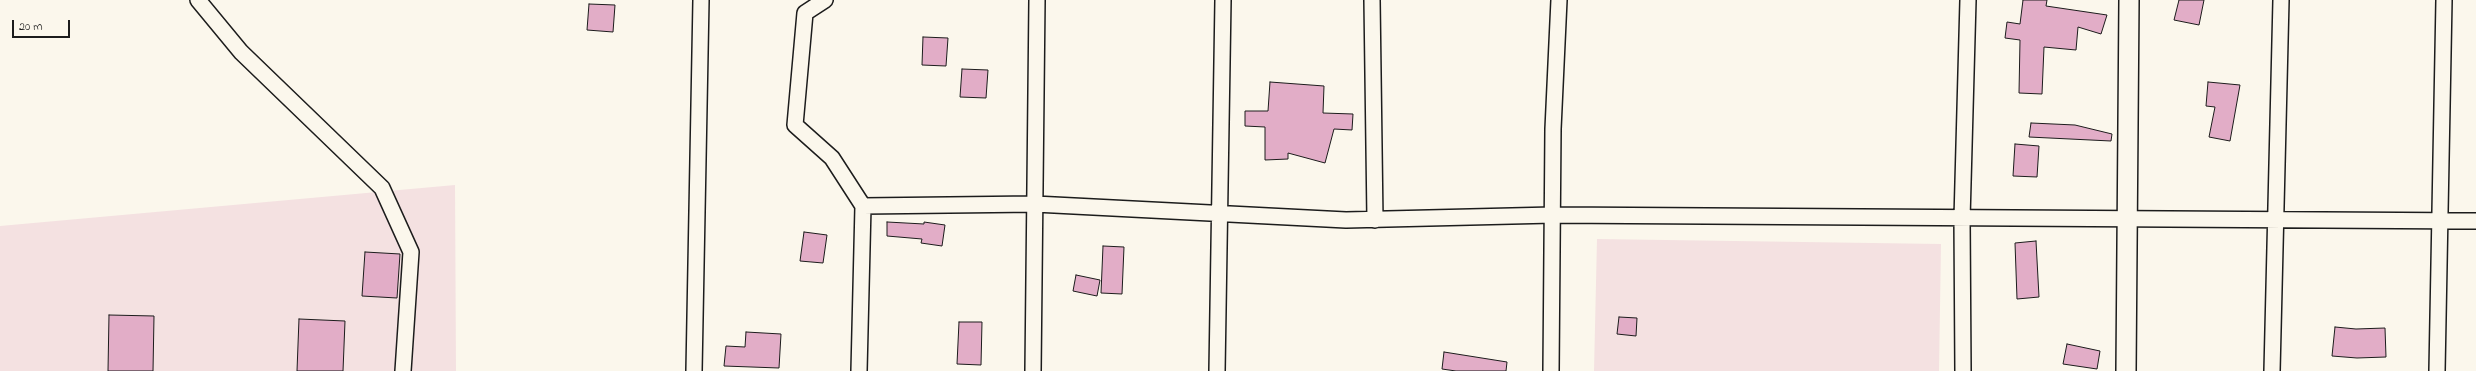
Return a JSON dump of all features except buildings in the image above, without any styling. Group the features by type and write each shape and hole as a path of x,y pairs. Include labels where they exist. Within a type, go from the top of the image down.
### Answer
{"street":[{"path":"198,0 241,52 382,188 411,252 403,371"},
{"path":"694,371 701,0"},
{"path":"825,0 805,13 795,125 832,158 863,206 859,371"},
{"path":"1033,371 1037,0"},
{"path":"1217,371 1223,0"},
{"path":"1372,0 1375,220"},
{"path":"1551,371 1553,129 1560,0"},
{"path":"1963,371 1962,219 1968,0"},
{"path":"2126,371 2129,0"},
{"path":"2272,371 2280,0"},
{"path":"2437,371 2444,0"},
{"path":"863,206 1035,204 1219,214 1375,220 1553,215 1962,219 2476,221"}],"shaded area":[{"path":"455,185 456,371 0,371 0,226"},
{"path":"1597,239 1941,244 1939,371 1594,371"}]}
